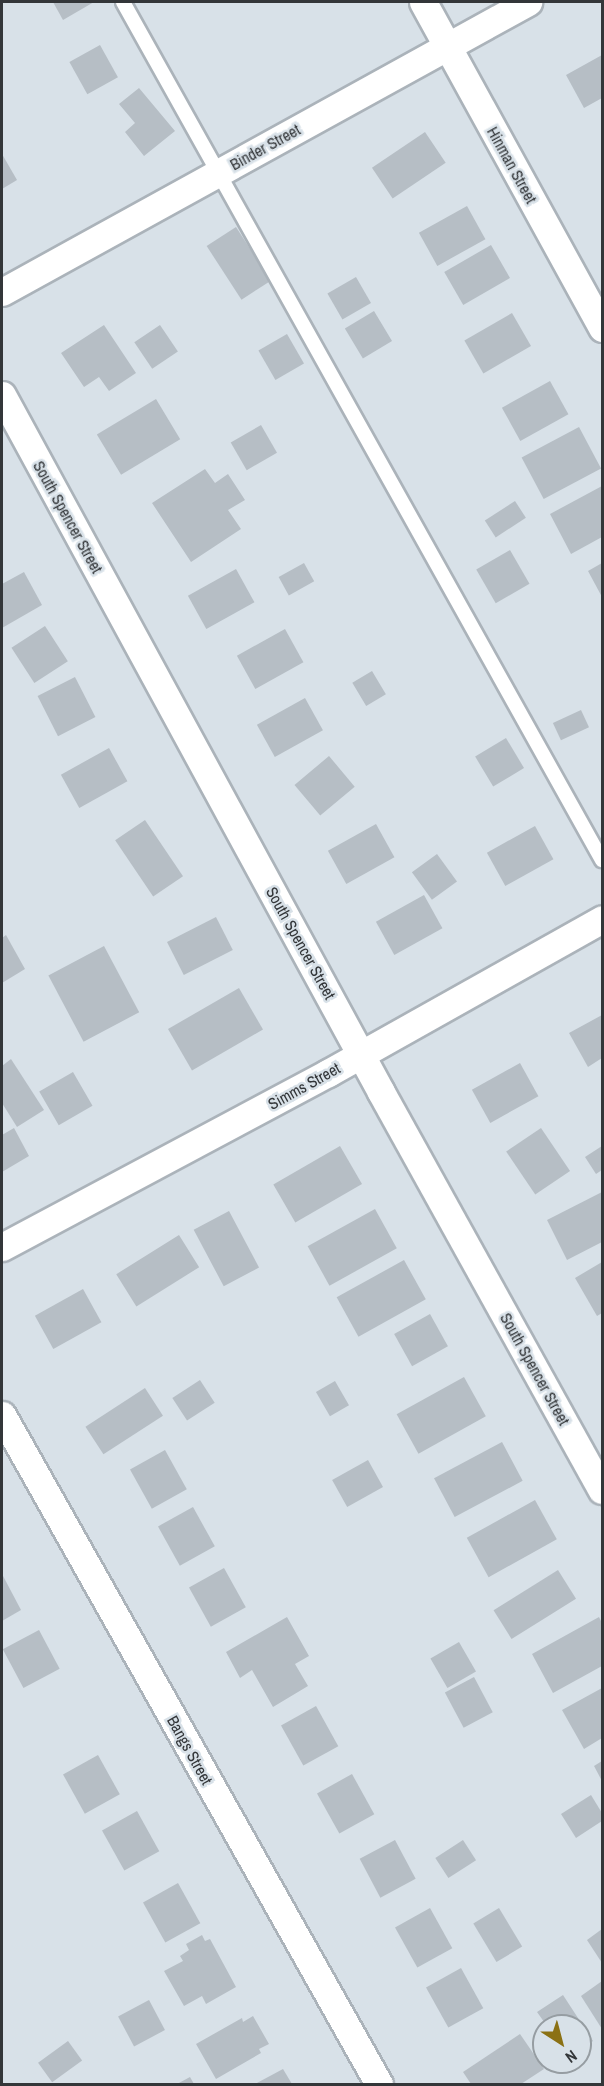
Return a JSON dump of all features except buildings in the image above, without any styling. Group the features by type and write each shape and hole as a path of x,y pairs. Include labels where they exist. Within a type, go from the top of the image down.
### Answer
{"street":[{"name":"Hinman Street","path":"423,2 603,328"},
{"name":"Binder Street","path":"2,292 413,66 446,45 528,2"},
{"name":"South Spencer Street","path":"2,395 603,1490"},
{"name":"Simms Street","path":"2,1247 362,1054 603,919"},
{"name":"Bangs Street","path":"2,1415 379,2085"}],"lane":[{"path":"123,2 603,860"}]}
